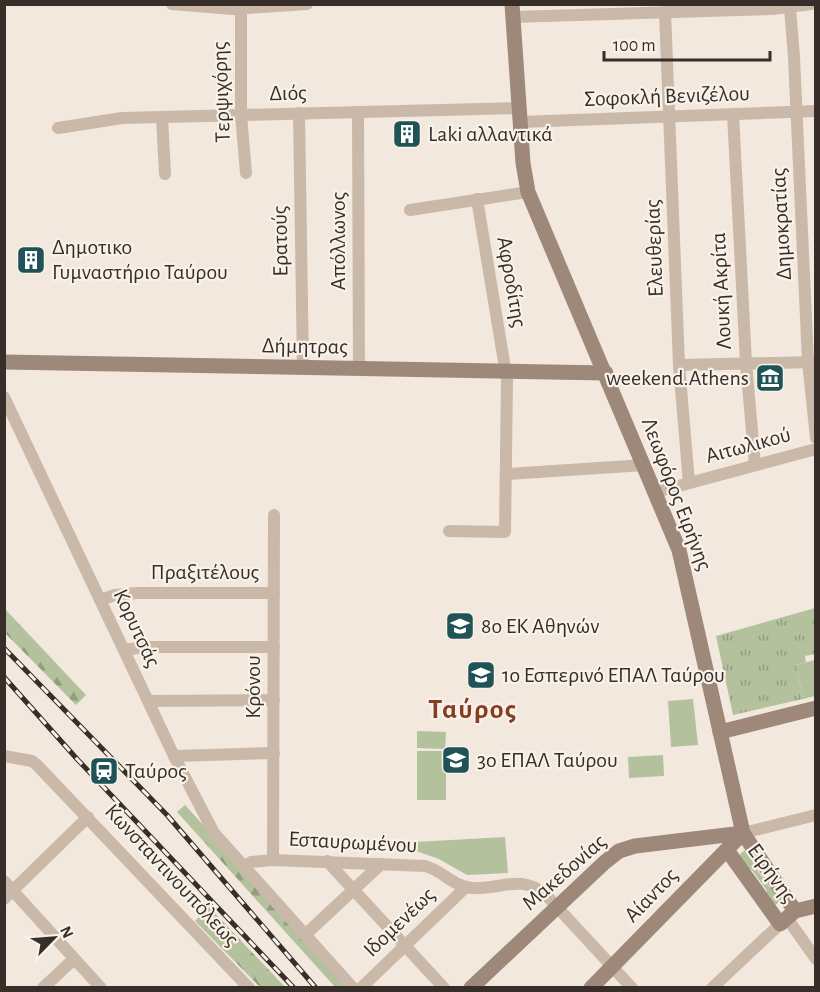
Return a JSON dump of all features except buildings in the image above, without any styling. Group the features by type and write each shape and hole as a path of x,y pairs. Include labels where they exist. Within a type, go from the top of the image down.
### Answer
{"street":[{"path":"172,4 241,9 308,4"},
{"path":"512,11 665,12 790,8 811,4"},
{"name":"Δημοκρατίας","path":"790,8 816,438"},
{"name":"Τερψιχόρης","path":"241,9 241,115 246,173"},
{"name":"Λεωφόρος Ειρήνης","path":"512,11 528,192 682,558 743,833"},
{"name":"Ελευθερίας","path":"665,12 679,365 689,483"},
{"name":"Σοφοκλή Βενιζέλου","path":"520,115 670,117 816,111"},
{"name":"Απόλλωνος","path":"358,112 360,369"},
{"name":"Διός","path":"58,128 122,118 299,113 520,115"},
{"name":"Ερατούς","path":"299,113 303,368"},
{"name":"Λουκή Ακρίτα","path":"733,114 746,363 755,465"},
{"path":"162,117 165,174"},
{"path":"410,210 528,192"},
{"name":"Αφροδίτης","path":"449,531 505,532 508,404 506,372 477,199"},
{"name":"Δήμητρας","path":"4,362 606,374"},
{"path":"679,365 812,362"},
{"name":"Κορυτσάς","path":"4,397 174,756 214,833 244,868"},
{"name":"Αιτωλικού","path":"656,492 816,449"},
{"path":"507,474 644,465"},
{"name":"Κρόνου","path":"273,860 274,515"},
{"name":"Πραξιτέλους","path":"100,600 115,595 137,593 274,593"},
{"path":"124,650 146,647 274,647"},
{"path":"148,701 274,700"},
{"path":"720,732 816,708"},
{"path":"174,756 274,753"},
{"name":"Κωνσταντινουπόλεως","path":"4,756 32,761 88,817 246,986"},
{"name":"Μακεδονίας","path":"471,987 610,857 626,847 743,833 816,816"},
{"path":"88,817 7,890 100,987"},
{"name":"Αίαντος","path":"591,987 743,833"},
{"name":"Ειρήνης","path":"743,833 788,917 816,959"},
{"name":"Ειρήνης","path":"727,850 788,917"},
{"name":"Εσταυρωμένου","path":"244,868 251,862 273,860 425,866 466,887 531,884 546,895 632,987"},
{"path":"327,861 444,987"},
{"path":"304,935 381,864"},
{"path":"244,868 353,987"},
{"name":"Ιδομενέως","path":"361,987 466,887"},
{"path":"712,987 788,917 816,906"},
{"path":"43,987 74,959"}],"green space":[{"path":"815,608 815,654 805,656 806,662 796,665 803,699 733,715 716,636"},
{"path":"5,609 86,695 76,705 5,633"},
{"path":"815,660 815,696 803,699 796,665"},
{"path":"693,699 698,745 671,747 668,701"},
{"path":"417,731 446,732 445,749 417,748"},
{"path":"417,751 446,751 446,800 417,800"},
{"path":"663,755 664,776 629,778 628,757"},
{"path":"185,805 350,987 335,987 177,812"},
{"path":"505,837 508,873 467,875 439,859 416,851 415,842"},
{"path":"745,850 756,860 755,867 770,888 776,889 781,901 775,905 765,897 767,891 752,870 745,868 739,855"},
{"path":"209,907 285,987 260,987 195,921"}],"railway":[{"path":"4,648 167,815 316,988"},
{"path":"4,677 77,759 294,988"}],"place":[{"name":"Laki αλλαντικά","path":"407,134"},
{"name":"Δημοτικο Γυμναστήριο Ταύρου","path":"31,260"},
{"name":"weekend.Athens","path":"770,378"},
{"name":"8ο ΕΚ Αθηνών","path":"460,626"},
{"name":"1ο Εσπερινό ΕΠΑΛ Ταύρου","path":"481,675"},
{"name":"3ο ΕΠΑΛ Ταύρου","path":"456,760"},
{"name":"Ταύρος","path":"104,771"}],"district":[{"name":"Ταύρος","path":"473,710"}]}
